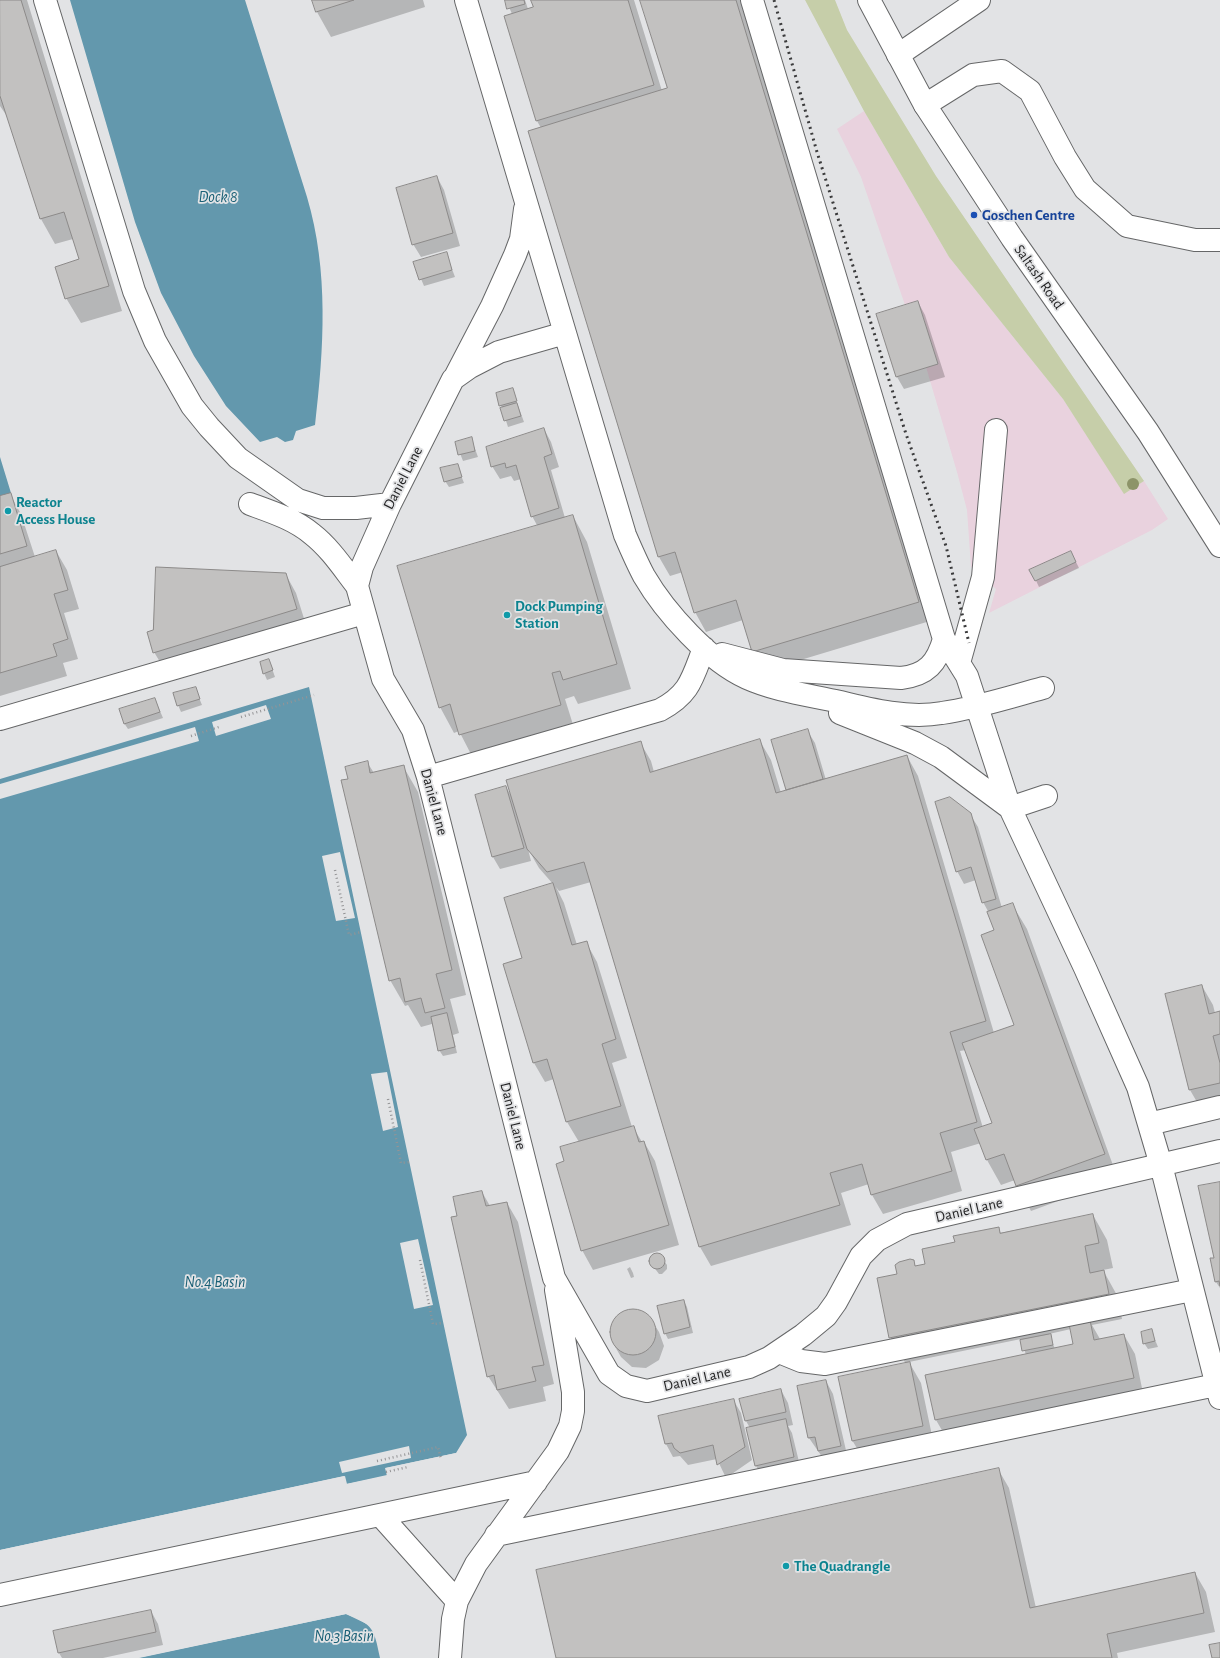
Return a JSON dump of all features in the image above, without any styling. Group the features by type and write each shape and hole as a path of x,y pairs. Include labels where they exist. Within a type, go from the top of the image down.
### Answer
{"main road":[{"path":"45,0 134,291 168,365 192,406 238,458 298,500 323,508"},
{"path":"496,1535 988,1432 1218,1392 1160,1165 1138,1087 1087,972 1010,808 967,676 944,639 752,0"},
{"name":"Saltash Road","path":"869,0 925,105 1012,238 1148,432 1220,546"},
{"path":"898,55 979,0"},
{"path":"470,4 526,202 625,535 634,558 645,577 666,607 704,648 725,666 768,686 915,743 941,758 1010,808"},
{"path":"925,105 973,75 1002,71 1030,91 1065,157 1085,189 1127,226 1195,240 1220,240"},
{"path":"453,379 492,306 515,255 520,239 526,202"},
{"name":"Daniel Lane","path":"565,332 499,352 470,367 453,379 390,504 362,567 357,586 383,679 413,730 428,777 554,1278 609,1374 617,1381 634,1389 647,1391 749,1367 779,1352 826,1316 836,1302 861,1256 877,1240 907,1224 1220,1151"},
{"path":"959,663 983,577 996,430"},
{"path":"357,586 335,558 312,533 290,519 250,504 323,508 356,508 390,504"},
{"path":"0,719 364,613"},
{"path":"704,648 783,670 901,678 914,675 930,667 938,657 944,639"},
{"path":"428,777 660,710 672,704 685,691 694,676 704,648"},
{"path":"768,686 892,712 942,714 1043,688"},
{"path":"1010,808 1046,796"},
{"path":"1149,1124 1220,1107"},
{"path":"450,1658 453,1619 457,1601 476,1564 563,1444 570,1426 573,1411 573,1392 554,1278"},
{"path":"779,1352 801,1361 825,1364 1192,1290"},
{"path":"0,1595 381,1516 536,1482"},
{"path":"381,1516 457,1601"}],"path":[{"path":"241,717 314,695"},
{"path":"191,736 220,727"},
{"path":"335,870 349,935 361,932"},
{"path":"388,1099 401,1163 409,1162"},
{"path":"420,1260 433,1324 443,1322"},
{"path":"377,1461 438,1447 441,1459"},
{"path":"386,1472 408,1467"}],"shaded area":[{"path":"864,111 949,257 1063,399 1124,493 1144,481 1168,519 1152,530 989,613 996,589 971,567 967,510 926,367 938,363 918,301 905,305 861,177 837,129"}],"green space":[{"path":"805,0 835,0 847,30 936,176 1144,481 1124,494 1063,399 949,257 864,111"}],"water":[{"name":"Dock 8","path":"70,0 245,0 307,197 319,253 323,310 321,368 315,425 296,431 293,440 285,442 277,437 260,442 226,406 194,356 161,293 135,222"},
{"path":"0,457 11,493 0,496"},
{"name":"No.4 Basin","path":"309,687 467,1435 456,1453 386,1468 387,1475 346,1484 344,1476 0,1550 0,779"},
{"name":"No.3 Basin","path":"346,1614 362,1621 371,1629 376,1640 380,1658 139,1658"}],"pier":[{"path":"266,705 271,719 216,736 212,722"},
{"path":"195,727 199,741 0,799 0,784"},
{"path":"340,852 355,918 336,921 322,856"},
{"path":"387,1072 398,1127 383,1131 371,1074"},
{"path":"418,1239 433,1305 414,1309 400,1243"},
{"path":"409,1446 411,1458 342,1473 339,1462"},
{"path":"456,1453 455,1455 388,1469 388,1477 346,1486 343,1478 0,1552 0,1550 345,1476 347,1484 387,1476 385,1468"},
{"path":"345,1612 370,1623 369,1625 346,1614 137,1658 138,1656"}],"building":[{"path":"0,0 21,0 109,286 65,299 55,267 79,259 64,212 40,219 0,96"},
{"path":"312,0 354,0 316,12"},
{"path":"505,0 524,0 525,4 507,9"},
{"path":"531,0 628,0 654,85 536,121 504,16 533,7"},
{"path":"640,0 736,0 919,602 752,652 736,600 694,613 675,552 658,557 528,131 667,88"},
{"path":"437,176 453,233 412,245 396,188"},
{"path":"447,252 452,270 419,280 413,262"},
{"path":"918,301 938,364 896,377 876,314"},
{"path":"513,388 517,401 499,406 496,393"},
{"path":"517,403 521,416 504,421 500,408"},
{"path":"544,428 552,454 544,457 559,508 531,517 516,465 506,468 505,463 491,467 486,447"},
{"path":"472,437 475,451 458,455 455,442"},
{"path":"458,464 462,477 444,482 440,468"},
{"name":"Reactor Access House","path":"11,493 27,546 0,554 0,496"},
{"name":"Dock Pumping Station","path":"573,515 617,664 563,680 560,671 552,673 561,705 459,735 450,704 439,708 397,566"},
{"path":"56,550 68,590 54,594 68,639 53,644 57,656 0,673 0,567"},
{"path":"1071,551 1076,562 1035,581 1029,570"},
{"path":"156,567 286,573 297,609 153,653 147,632 153,630"},
{"path":"269,659 273,670 263,674 260,662"},
{"path":"196,687 200,699 177,706 173,693"},
{"path":"155,698 160,712 124,724 119,709"},
{"path":"808,729 823,779 786,790 771,740"},
{"path":"760,739 776,793 907,755 986,1021 950,1032 977,1122 940,1133 952,1171 871,1195 862,1164 830,1173 840,1205 699,1247 584,862 547,872 527,849 506,780 641,741 650,772"},
{"path":"368,761 370,773 404,765 452,970 436,974 445,1008 425,1013 421,998 405,1002 400,978 389,981 341,780 348,779 345,767"},
{"path":"506,786 524,848 492,857 475,795"},
{"path":"950,797 971,813 996,899 982,903 971,867 956,872 935,802"},
{"path":"553,883 572,945 587,941 616,1039 602,1044 621,1106 566,1122 547,1059 533,1063 503,964 522,958 504,898"},
{"path":"1013,903 1105,1154 1016,1186 1004,1154 986,1160 974,1129 992,1123 962,1043 1014,1025 981,935 994,930 987,912"},
{"path":"1202,985 1209,1014 1220,1011 1220,1034 1213,1036 1220,1063 1220,1083 1189,1090 1165,994"},
{"path":"447,1013 455,1047 438,1051 431,1017"},
{"path":"634,1126 639,1142 644,1141 669,1225 581,1251 556,1164 564,1161 560,1147"},
{"path":"1220,1182 1220,1286 1219,1281 1215,1282 1210,1258 1214,1258 1198,1186"},
{"path":"482,1191 486,1206 507,1202 544,1365 532,1367 536,1381 497,1390 494,1375 487,1377 451,1217 457,1216 453,1197"},
{"path":"1093,1214 1099,1243 1085,1246 1090,1273 1104,1270 1109,1294 889,1338 877,1278 897,1274 895,1265 899,1262 910,1259 914,1260 915,1266 925,1264 922,1249 955,1242 953,1236 999,1227 1000,1233"},
{"path":"657,1253 664,1258 665,1261 660,1268 657,1269 650,1264 649,1261 654,1254"},
{"path":"684,1300 690,1327 664,1334 657,1306"},
{"path":"638,1309 650,1315 655,1323 655,1341 650,1349 642,1354 628,1355 616,1349 611,1341 610,1327 616,1315 624,1310"},
{"path":"1090,1320 1094,1340 1124,1334 1134,1378 935,1420 925,1375 1073,1344 1069,1324"},
{"path":"1152,1329 1155,1341 1143,1344 1141,1332"},
{"path":"1051,1334 1053,1345 1022,1351 1020,1340"},
{"path":"910,1362 923,1426 852,1441 838,1377"},
{"path":"826,1380 841,1446 818,1451 815,1437 808,1438 797,1386"},
{"path":"781,1389 786,1412 745,1421 739,1399"},
{"path":"734,1399 745,1447 717,1465 713,1445 680,1453 674,1448 672,1443 665,1444 658,1416"},
{"path":"786,1419 794,1457 755,1466 746,1428"},
{"name":"The Quadrangle","path":"999,1468 1030,1608 1195,1572 1204,1613 1107,1634 1112,1658 556,1658 536,1570"},
{"path":"151,1610 156,1632 58,1653 53,1631"},
{"path":"1220,1643 1220,1658 1212,1658 1209,1645"}],"railway":[{"path":"774,0 817,152 906,434 946,546 969,643"}],"place":[{"name":"Goschen Centre","path":"974,215"},
{"name":"Reactor Access House","path":"8,511"},
{"name":"Dock Pumping Station","path":"507,615"},
{"name":"The Quadrangle","path":"786,1566"}]}
